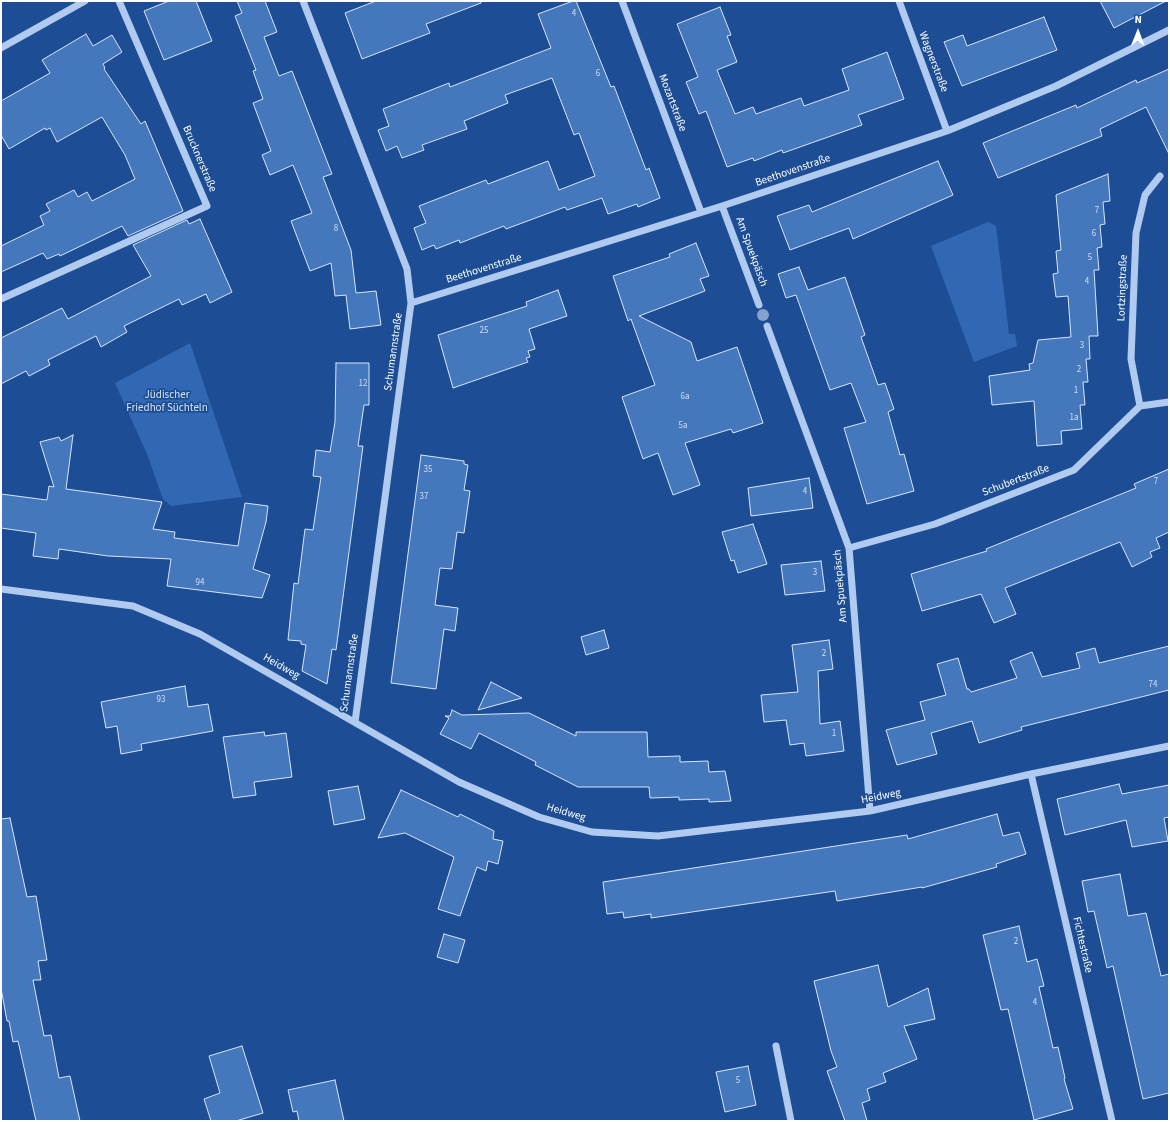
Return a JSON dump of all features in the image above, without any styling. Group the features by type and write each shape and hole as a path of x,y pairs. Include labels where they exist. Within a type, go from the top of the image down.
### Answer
{"street":[{"path":"1,48 85,1"},
{"name":"Brucknerstraße","path":"1,299 207,206 119,1"},
{"name":"Schumannstraße","path":"302,1 407,269 412,303 354,722"},
{"name":"Mozartstraße","path":"622,1 701,212"},
{"name":"Wagnerstraße","path":"898,1 947,131"},
{"name":"Beethovenstraße","path":"412,303 722,206 947,131 1056,86 1169,30"},
{"name":"Lortzingstraße","path":"1140,406 1131,359 1136,233 1145,195 1160,176"},
{"name":"Am Spuekpäsch","path":"722,206 759,305"},
{"name":"Am Spuekpäsch","path":"767,326 849,548 870,811"},
{"path":"1140,406 1169,402"},
{"name":"Schubertstraße","path":"849,548 935,524 1074,470 1140,406"},
{"name":"Heidweg","path":"1,589 133,606 200,634 459,782 539,817 592,832 658,836 870,811 1031,774 1169,746"},
{"name":"Fichtestraße","path":"1031,774 1112,1121"},
{"path":"776,1046 791,1121"}],"green space":[{"path":"988,222 996,226 1009,334 1015,334 1017,346 974,362 931,246"},
{"name":"Jüdischer Friedhof Süchteln","path":"190,343 242,497 171,506 163,499 147,454 115,383"}],"building":[{"path":"169,1 196,1 212,41 164,60 144,11"},
{"path":"237,1 265,1 277,32 264,37 279,76 292,71 332,174 323,177 351,250 356,293 376,291 381,325 350,329 346,295 335,296 331,263 310,271 291,221 312,213 293,165 270,175 262,155 271,151 253,103 263,99 253,71 256,70 235,16 242,13"},
{"path":"376,1 481,1 481,3 426,24 430,33 362,59 345,13"},
{"path":"576,1 611,87 614,86 646,170 649,168 660,198 638,207 637,204 608,214 602,198 567,210 565,207 506,229 504,226 460,243 459,240 436,249 434,245 422,250 414,228 426,223 419,206 486,180 488,184 548,161 559,190 595,176 579,133 574,135 552,78 505,95 508,103 464,121 467,129 422,145 424,150 402,158 397,146 386,151 378,130 389,126 383,109 449,83 450,87 551,48 538,14"},
{"path":"1100,1 1166,1 1114,28"},
{"path":"720,7 731,35 727,36 737,62 717,70 735,114 753,107 756,114 801,98 804,106 849,90 842,69 887,52 904,99 858,115 862,125 783,153 782,150 754,161 753,158 727,167 706,111 699,114 686,82 698,77 677,24"},
{"path":"1044,17 1057,50 962,86 944,42 963,35 967,46"},
{"path":"86,34 93,46 112,35 122,52 103,64 104,69 141,124 145,121 183,211 128,236 122,226 60,256 59,254 47,259 43,253 1,272 1,246 44,225 40,216 50,211 46,204 74,190 78,197 87,192 92,201 135,179 125,155 102,117 57,142 50,128 46,130 45,128 9,149 1,135 1,101 50,73 42,60"},
{"path":"1169,69 1169,154 1146,107 1100,129 1102,136 998,178 983,143 1076,105 1077,108 1136,80 1137,83"},
{"path":"938,161 953,195 853,239 849,228 790,250 777,216 809,205 812,212"},
{"path":"1108,174 1110,201 1103,202 1105,224 1100,225 1102,247 1097,248 1099,270 1094,270 1098,336 1089,336 1090,359 1086,359 1088,382 1083,382 1085,405 1080,405 1082,429 1061,431 1062,444 1037,446 1034,401 992,405 989,376 1030,370 1029,364 1033,363 1038,340 1071,337 1068,296 1056,297 1053,274 1058,273 1056,251 1061,250 1056,195"},
{"path":"200,219 232,292 210,303 206,294 182,305 179,299 124,326 127,332 101,347 96,336 48,360 50,365 29,376 26,371 1,384 1,338 62,308 68,319 151,276 133,245 187,220 189,224"},
{"path":"696,243 709,276 700,279 705,291 639,316 691,342 697,361 737,347 763,423 733,433 731,429 685,443 700,485 673,495 658,453 643,459 622,397 655,385 631,319 628,321 613,276 670,257 669,254"},
{"path":"799,267 808,290 845,277 865,335 861,337 878,385 885,383 894,409 888,412 900,455 904,454 914,491 867,504 844,428 866,422 851,383 830,390 796,295 786,298 778,274"},
{"path":"558,290 567,316 529,329 535,349 528,351 530,357 526,358 528,362 453,388 438,335 527,306 526,302"},
{"path":"336,363 369,363 369,405 364,405 358,446 363,446 336,650 332,649 327,684 302,671 306,645 301,644 301,641 288,640 294,583 298,584 305,529 313,530 321,477 313,476 316,450 330,452 335,422"},
{"path":"73,435 66,489 162,502 153,529 175,532 174,538 238,546 245,503 268,506 266,522 253,569 270,575 262,598 167,586 171,559 108,556 59,549 58,559 33,556 36,533 1,528 1,494 47,500 49,486 54,487 40,442 59,437 61,441"},
{"path":"421,455 464,461 464,464 468,465 464,490 470,491 464,533 457,532 452,569 440,568 435,605 458,608 455,631 444,629 436,689 391,683"},
{"path":"1169,469 1169,532 1156,538 1160,548 1150,552 1152,557 1132,567 1120,542 1005,588 1016,614 994,623 981,594 922,611 911,574 987,551 986,549 1136,488 1134,484"},
{"path":"809,478 813,508 751,516 748,488"},
{"path":"753,524 767,564 738,573 734,560 731,561 722,532"},
{"path":"821,561 825,591 785,595 781,565"},
{"path":"604,630 609,648 586,655 581,637"},
{"path":"829,640 833,669 818,671 820,724 840,721 844,751 806,756 804,743 790,745 786,720 764,722 761,695 798,692 792,645"},
{"path":"1169,646 1169,690 1021,727 1022,730 979,743 972,721 931,733 937,754 897,765 886,730 925,720 920,702 946,695 937,664 958,658 967,689 971,692 1017,678 1010,661 1032,652 1042,677 1080,668 1076,653 1095,648 1099,663"},
{"path":"491,682 522,698 478,710"},
{"path":"185,686 188,707 208,704 213,731 141,744 142,750 121,754 117,726 106,728 101,702"},
{"path":"452,710 462,715 529,713 576,736 576,732 647,732 648,757 680,756 680,762 708,761 709,772 725,771 731,801 709,802 709,799 679,800 679,797 650,798 649,787 578,787 535,765 536,762 479,733 471,749 440,734 449,718 445,716 450,716"},
{"path":"264,732 265,736 286,733 292,777 254,782 256,795 233,798 223,737"},
{"path":"1119,784 1122,794 1169,785 1169,817 1164,818 1168,841 1132,847 1126,820 1065,835 1057,799"},
{"path":"358,786 365,819 334,825 328,791"},
{"path":"401,790 458,817 460,814 494,831 493,839 503,841 498,864 488,861 486,871 477,867 460,916 438,909 454,857 405,833 378,838"},
{"path":"997,814 1003,836 1019,832 1026,854 996,864 997,867 922,888 837,901 835,891 651,918 651,914 624,918 623,912 607,914 603,882 907,835 908,839"},
{"path":"10,818 27,897 36,896 47,960 38,961 41,980 33,980 44,1036 51,1035 59,1078 70,1076 80,1121 36,1121 18,1041 13,1042 9,1021 7,1021 1,988 1,819"},
{"path":"1120,874 1128,916 1146,913 1161,976 1169,974 1169,1093 1143,1099 1113,966 1107,968 1094,911 1088,912 1082,881"},
{"path":"1019,926 1027,962 1037,959 1044,986 1039,987 1053,1048 1058,1047 1064,1079 1073,1109 1034,1120 1008,1009 1001,1010 983,935"},
{"path":"444,934 465,940 458,963 437,957"},
{"path":"878,965 888,1007 928,988 935,1019 904,1026 917,1059 883,1073 886,1082 867,1089 870,1100 862,1103 867,1121 845,1121 827,1071 837,1067 831,1051 814,981"},
{"path":"242,1046 263,1113 236,1121 211,1121 204,1099 220,1093 209,1056"},
{"path":"748,1066 756,1105 725,1112 716,1072"},
{"path":"335,1080 344,1121 299,1121 297,1111 293,1112 288,1090"}]}
